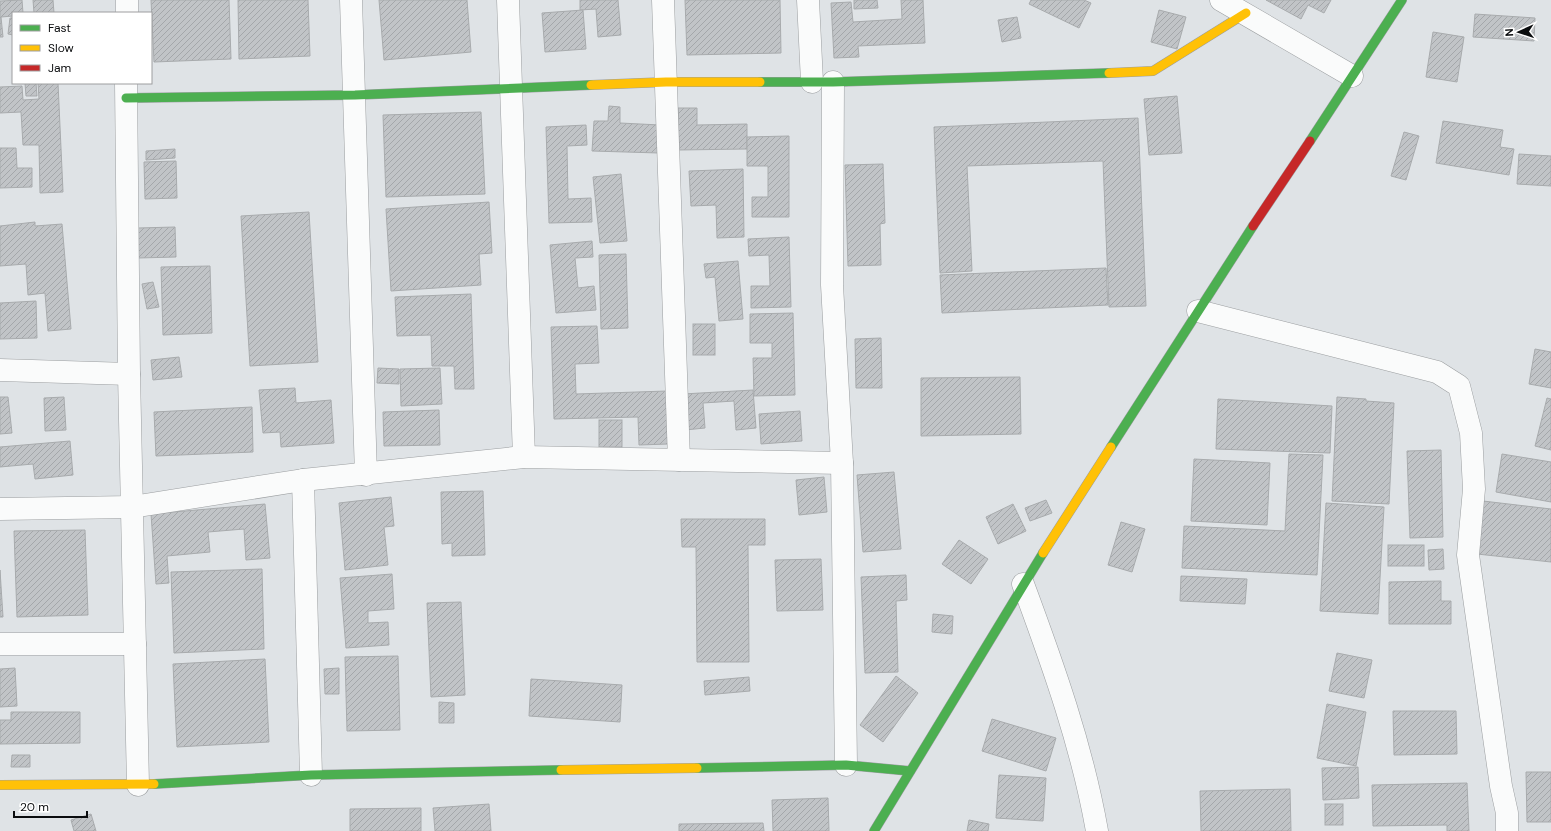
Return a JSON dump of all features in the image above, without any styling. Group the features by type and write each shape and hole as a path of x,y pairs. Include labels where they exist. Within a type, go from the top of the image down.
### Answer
{"street":[{"path":"127,0 127,12"},
{"path":"351,0 366,475"},
{"path":"508,0 524,457"},
{"path":"663,0 679,460"},
{"path":"808,0 812,82"},
{"path":"1221,0 1246,13 1352,76"},
{"path":"874,831 1023,584 1198,311 1402,0"},
{"path":"138,785 129,374 126,91 355,95 511,90 666,82 833,82 1152,71 1246,13"},
{"path":"833,82 832,285 842,463 846,765"},
{"path":"1198,311 1437,372 1459,386 1471,433 1474,489 1468,555 1501,786 1507,813 1507,831"},
{"path":"0,370 129,374"},
{"path":"0,509 132,506 303,480 366,475 524,457 842,463"},
{"path":"303,480 311,775"},
{"path":"1023,584 1056,675 1089,787 1097,831"},
{"path":"0,644 135,644"},
{"path":"0,785 138,785 311,775 846,765 910,771"}],"building":[{"path":"22,0 23,12 12,12 12,16 1,17 3,37 0,37 0,1"},
{"path":"33,0 53,0 54,12 34,12"},
{"path":"151,0 229,0 231,59 154,62"},
{"path":"238,0 308,0 310,56 239,59"},
{"path":"379,0 467,0 471,52 384,60"},
{"path":"580,0 618,0 621,35 598,37 596,9 580,10"},
{"path":"685,0 780,0 781,53 687,55"},
{"path":"854,0 877,0 878,8 854,9"},
{"path":"901,0 923,0 925,43 858,46 859,57 834,58 831,3 851,2 853,22 902,19"},
{"path":"1031,0 1084,0 1091,3 1079,28 1029,4"},
{"path":"1266,0 1331,0 1324,13 1308,5 1301,19"},
{"path":"583,10 586,49 545,52 542,13"},
{"path":"1159,10 1186,17 1177,49 1151,42"},
{"path":"1475,14 1535,18 1534,41 1473,37"},
{"path":"1017,17 1021,38 1002,42 998,20"},
{"path":"10,18 12,18 12,35 8,34"},
{"path":"1433,32 1464,37 1457,82 1426,77"},
{"path":"25,84 36,84 37,96 26,96"},
{"path":"38,84 58,84 63,192 40,193 39,145 23,145 21,112 0,113 0,87 22,86 23,100 39,99"},
{"path":"1177,96 1182,153 1149,155 1144,99"},
{"path":"609,106 620,107 620,123 660,125 659,153 592,151 594,121 608,121"},
{"path":"678,108 697,108 697,125 747,124 747,149 679,150"},
{"path":"481,112 485,194 386,197 383,115"},
{"path":"1138,118 1146,306 1109,307 1103,161 967,166 972,271 940,273 934,127"},
{"path":"1443,121 1503,130 1500,147 1514,149 1509,175 1436,163"},
{"path":"586,125 587,145 567,146 568,199 591,198 592,222 549,223 546,127"},
{"path":"1404,132 1419,136 1406,180 1391,176"},
{"path":"789,136 789,217 752,217 752,197 768,197 768,166 747,166 747,137"},
{"path":"0,148 16,148 17,168 32,168 32,187 0,188"},
{"path":"175,149 175,158 146,160 146,151"},
{"path":"1519,154 1551,156 1551,186 1517,184"},
{"path":"176,161 177,198 145,199 144,162"},
{"path":"883,164 885,223 880,224 881,265 848,266 845,165"},
{"path":"743,169 744,237 717,238 716,205 691,206 689,171"},
{"path":"621,174 627,241 600,243 593,177"},
{"path":"489,202 492,253 479,254 481,285 391,291 386,209"},
{"path":"309,212 318,362 250,366 241,216"},
{"path":"35,222 35,226 62,224 71,329 48,331 45,293 28,295 26,264 0,266 0,226"},
{"path":"175,227 176,257 138,258 138,228"},
{"path":"789,237 791,307 751,308 751,286 770,286 769,255 749,256 748,239"},
{"path":"592,241 593,257 575,258 578,288 594,286 596,310 556,313 550,245"},
{"path":"626,254 628,328 601,329 599,255"},
{"path":"738,261 743,319 719,321 715,277 706,278 704,264"},
{"path":"210,266 212,333 163,335 161,267"},
{"path":"1106,268 1108,305 942,313 940,275"},
{"path":"153,282 159,307 147,309 142,284"},
{"path":"471,294 474,389 455,389 454,366 432,366 431,335 397,336 395,297"},
{"path":"36,301 37,338 0,339 0,303"},
{"path":"793,313 795,395 754,396 753,358 772,358 772,343 750,343 750,314"},
{"path":"693,324 715,324 715,355 693,355"},
{"path":"597,326 599,363 575,364 576,394 667,391 668,444 639,445 638,417 554,419 551,327"},
{"path":"881,338 882,388 856,388 855,339"},
{"path":"1535,349 1551,352 1551,388 1529,384"},
{"path":"179,357 182,377 153,380 151,360"},
{"path":"378,368 399,369 399,384 377,383"},
{"path":"440,368 442,404 401,406 400,369"},
{"path":"1020,377 1021,434 921,436 921,378"},
{"path":"295,388 296,403 331,400 334,443 281,447 280,432 263,433 259,390"},
{"path":"753,390 756,428 736,430 734,401 703,403 705,428 685,430 683,394"},
{"path":"0,397 8,397 12,433 0,434"},
{"path":"64,397 66,430 45,431 44,398"},
{"path":"1337,397 1394,403 1389,504 1332,501"},
{"path":"1547,398 1551,399 1551,450 1535,446"},
{"path":"1218,399 1332,406 1330,453 1216,449"},
{"path":"252,407 253,452 156,456 154,412"},
{"path":"439,410 440,445 384,446 383,412"},
{"path":"800,411 802,441 761,444 759,414"},
{"path":"599,420 622,420 622,447 599,447"},
{"path":"70,441 73,475 35,479 33,464 0,467 0,447"},
{"path":"1441,450 1443,537 1410,538 1407,451"},
{"path":"1289,454 1323,455 1317,575 1182,568 1184,526 1285,531"},
{"path":"1502,454 1551,462 1551,502 1496,492"},
{"path":"1194,459 1270,463 1267,525 1191,521"},
{"path":"894,472 901,549 863,552 857,475"},
{"path":"824,477 827,512 799,515 796,480"},
{"path":"483,491 485,555 452,556 452,543 442,544 441,492"},
{"path":"391,497 394,526 384,527 388,565 345,570 339,503"},
{"path":"1046,500 1052,513 1030,521 1025,508"},
{"path":"1483,501 1551,509 1551,562 1477,554"},
{"path":"1326,503 1384,507 1378,614 1320,611"},
{"path":"265,504 270,558 246,560 244,529 208,532 210,552 167,556 169,583 156,584 151,514"},
{"path":"1013,504 1026,531 998,544 986,517"},
{"path":"681,519 765,519 765,545 748,545 749,662 697,662 696,547 682,547"},
{"path":"1121,522 1145,529 1132,572 1108,565"},
{"path":"85,530 88,615 17,617 14,531"},
{"path":"959,540 988,559 971,584 942,564"},
{"path":"1388,545 1424,545 1424,566 1388,566"},
{"path":"1443,549 1444,569 1429,570 1428,550"},
{"path":"821,559 823,610 777,611 775,560"},
{"path":"262,569 264,649 174,653 171,572"},
{"path":"0,570 3,617 0,617"},
{"path":"392,574 394,609 368,611 368,623 388,622 389,645 346,648 340,578"},
{"path":"906,575 907,600 896,601 898,672 865,673 861,577"},
{"path":"1181,576 1247,579 1245,604 1180,601"},
{"path":"1441,581 1441,601 1451,601 1451,624 1389,624 1389,582"},
{"path":"461,602 465,695 431,697 427,603"},
{"path":"933,614 953,616 952,634 932,632"},
{"path":"1337,653 1372,660 1364,698 1329,691"},
{"path":"398,656 400,730 347,731 345,657"},
{"path":"265,659 269,742 177,747 173,664"},
{"path":"15,668 17,706 0,707 0,669"},
{"path":"339,668 339,694 325,694 324,669"},
{"path":"896,676 918,693 883,742 860,725"},
{"path":"749,677 750,691 705,695 704,681"},
{"path":"531,679 622,685 620,722 529,716"},
{"path":"439,702 454,703 454,723 439,723"},
{"path":"1327,704 1366,712 1356,766 1317,758"},
{"path":"1393,711 1456,711 1457,754 1394,755"},
{"path":"11,712 80,712 80,743 0,744 0,720 11,720"},
{"path":"992,719 1056,738 1046,771 982,751"},
{"path":"12,755 30,755 30,767 11,767"},
{"path":"1358,767 1359,798 1323,800 1322,768"},
{"path":"1526,772 1551,772 1551,822 1527,822"},
{"path":"999,775 1046,778 1043,821 996,818"},
{"path":"1467,783 1469,831 1447,831 1447,825 1373,826 1372,785"},
{"path":"1290,789 1291,831 1201,831 1200,791"},
{"path":"828,798 829,831 773,831 772,800"},
{"path":"489,804 491,831 435,831 433,808"},
{"path":"1325,804 1343,804 1343,825 1325,825"},
{"path":"421,808 421,831 350,831 350,809"},
{"path":"91,814 96,831 74,831 71,820"},
{"path":"969,820 989,824 988,831 967,831"},
{"path":"763,823 764,831 679,831 679,824"}],"traffic: fast":[{"path":"1310,141 1402,0"},
{"path":"760,82 833,82 1109,73"},
{"path":"126,98 355,95 591,85"},
{"path":"1111,447 1253,226"},
{"path":"874,831 1043,553"},
{"path":"697,768 846,765 910,771"},
{"path":"154,784 311,775 561,770"}],"traffic: slow":[{"path":"1109,73 1153,71 1246,13"},
{"path":"591,85 666,82 760,82"},
{"path":"1043,553 1111,447"},
{"path":"561,770 697,768"},
{"path":"0,785 154,784"}],"traffic: jam":[{"path":"1253,226 1310,141"}]}
